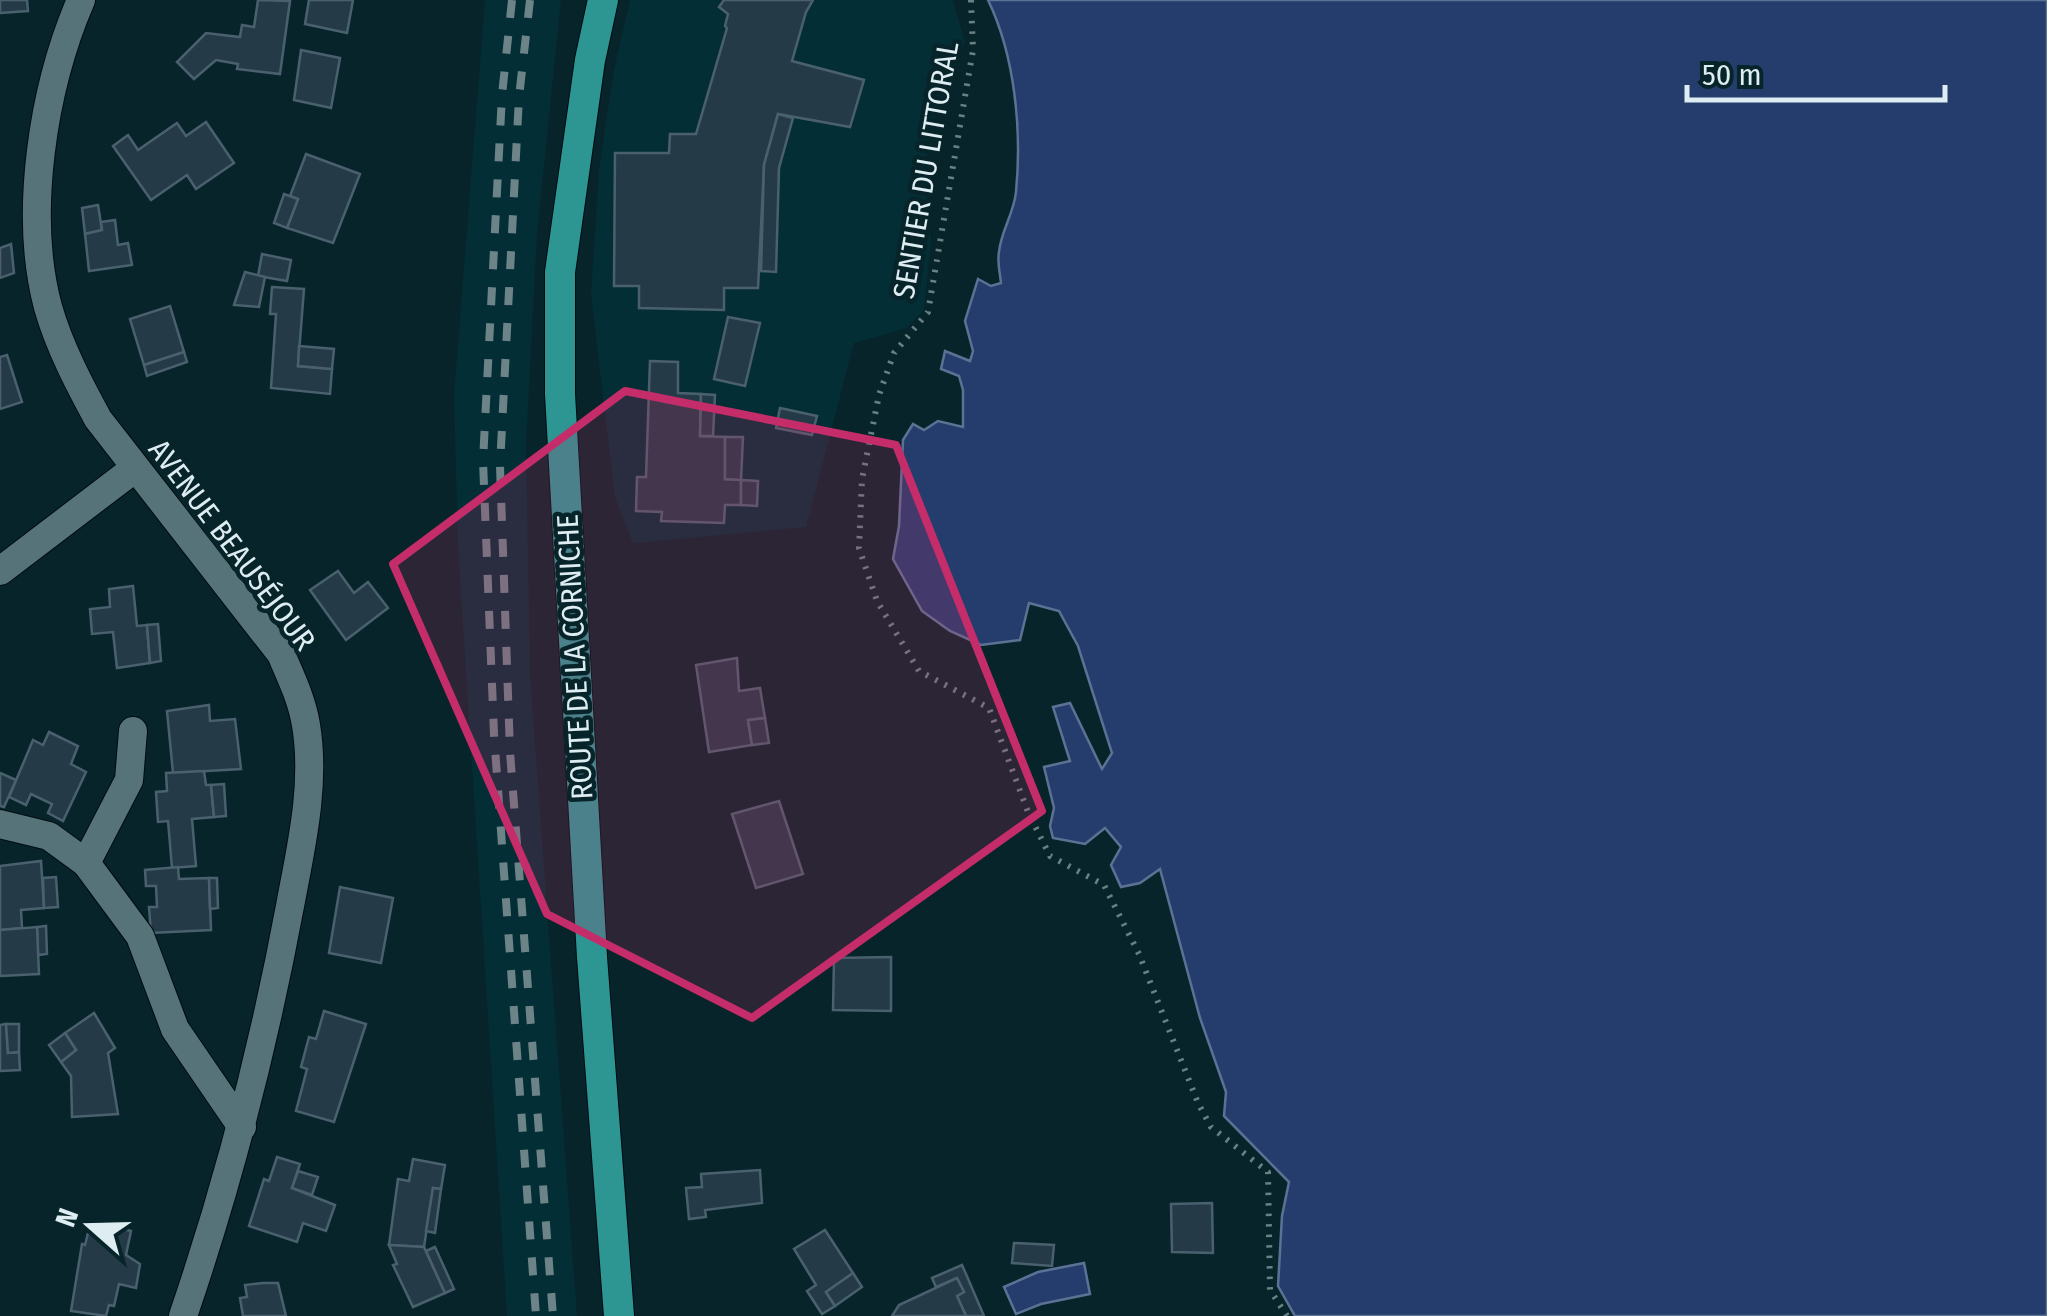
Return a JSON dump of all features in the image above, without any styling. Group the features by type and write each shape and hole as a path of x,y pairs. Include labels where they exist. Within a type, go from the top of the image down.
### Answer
{"main road":[{"name":"ROUTE DE LA CORNICHE","path":"603,0 590,60 560,272 560,394 591,938 619,1316"}],"street":[{"name":"AVENUE BEAUSÉJOUR","path":"80,0 66,34 44,131 37,212 39,268 49,311 98,420 281,654 306,727 306,822 280,958 242,1127 183,1316"},
{"path":"0,572 134,468"},
{"path":"86,863 129,780 133,731"},
{"path":"0,824 49,836 86,863 140,936 175,1028 242,1127"}],"path":[{"name":"SENTIER DU LITTORAL","path":"971,0 973,50 928,312 894,353 879,396 862,479 860,548 877,601 919,671 989,708 1028,812 1050,856 1104,885 1139,954 1211,1127 1268,1172 1270,1290 1287,1316"}],"highlighted area":[{"path":"625,391 896,445 1042,811 752,1018 547,914 393,564"}],"shaded area":[{"path":"485,0 561,0 537,234 526,444 530,677 577,1316 507,1316 458,545 454,395"},
{"path":"630,0 953,0 965,43 928,134 926,191 931,241 924,310 907,328 854,343 806,527 633,543 615,497 591,295 599,169 614,69"}],"water":[{"path":"988,0 2047,0 2047,1316 1295,1316 1278,1286 1282,1216 1289,1182 1224,1116 1226,1092 1200,1018 1160,869 1140,883 1121,887 1111,865 1121,847 1105,828 1085,844 1053,838 1050,826 1054,808 1044,767 1070,761 1053,707 1070,703 1102,769 1112,753 1078,646 1059,611 1029,603 1020,640 981,645 950,631 922,611 893,559 899,526 903,440 913,424 924,430 938,421 963,427 963,390 959,376 941,369 945,351 970,361 973,351 965,321 978,279 991,286 1001,283 1000,244 1016,192 1017,119 1005,45"},
{"path":"1084,1263 1090,1294 1041,1304 1016,1314 1004,1287 1038,1272"}],"building":[{"path":"0,0 27,0 28,11 0,13"},
{"path":"258,0 290,1 280,74 237,69 238,64 216,60 194,79 177,62 206,33 240,37 242,25 254,27"},
{"path":"309,0 353,0 347,33 305,24"},
{"path":"724,0 813,0 792,61 864,80 850,127 778,114 764,165 758,288 724,288 724,310 639,308 639,286 614,286 615,153 669,153 670,134 696,134 727,28 728,14 719,7"},
{"path":"301,50 340,58 331,108 294,100"},
{"path":"778,114 793,118 779,168 776,272 761,271 764,165"},
{"path":"206,122 234,163 196,189 187,175 151,200 113,146 128,135 138,150 177,123 186,136"},
{"path":"306,154 360,174 333,243 287,228 298,199 290,196"},
{"path":"284,194 298,199 287,228 274,223"},
{"path":"98,205 102,230 85,234 82,208"},
{"path":"115,220 118,245 128,243 132,265 89,271 85,234 102,230 101,222"},
{"path":"11,244 14,273 0,278 0,248"},
{"path":"262,254 291,260 287,281 258,276"},
{"path":"245,272 265,277 259,307 234,305"},
{"path":"272,287 304,289 298,366 332,369 330,394 271,388 276,314 270,314"},
{"path":"170,306 184,352 144,365 130,319"},
{"path":"728,317 760,323 745,386 714,379"},
{"path":"299,346 334,349 332,369 298,366"},
{"path":"184,352 187,362 147,376 144,365"},
{"path":"7,355 22,402 0,409 0,357"},
{"path":"650,361 678,362 678,393 701,394 700,436 725,437 725,479 741,480 741,505 725,505 724,523 661,521 662,512 636,511 637,477 646,477"},
{"path":"701,394 715,395 713,436 700,436"},
{"path":"780,408 817,416 812,435 776,428"},
{"path":"725,437 743,437 741,480 725,479"},
{"path":"741,480 758,481 757,506 741,505"},
{"path":"338,571 354,593 368,582 388,608 346,640 310,590"},
{"path":"133,586 137,626 147,625 150,663 117,668 113,632 92,634 90,609 110,607 109,589"},
{"path":"158,624 161,661 150,663 147,625"},
{"path":"737,658 739,691 760,688 765,718 748,720 752,745 709,752 696,665"},
{"path":"209,705 210,721 235,719 241,769 173,773 167,711"},
{"path":"765,718 769,743 752,745 748,720"},
{"path":"49,732 78,746 71,764 86,772 63,821 48,813 52,804 31,794 26,805 9,797 33,740 43,745"},
{"path":"204,771 206,785 211,785 214,817 192,819 196,866 172,868 168,821 158,822 156,792 167,791 166,773"},
{"path":"0,773 16,780 4,807 0,806"},
{"path":"224,784 226,816 214,817 211,785"},
{"path":"779,801 803,874 756,888 732,814"},
{"path":"41,861 44,908 21,910 22,928 0,930 0,866"},
{"path":"178,867 179,879 209,878 211,930 151,933 149,907 157,907 156,886 146,886 145,870"},
{"path":"56,877 58,907 44,908 43,878"},
{"path":"209,878 217,878 218,908 210,909"},
{"path":"340,887 393,898 381,963 329,953"},
{"path":"46,926 47,954 38,955 37,927"},
{"path":"37,927 39,974 0,976 0,930"},
{"path":"891,957 891,1011 833,1010 834,958"},
{"path":"324,1011 366,1024 334,1122 296,1111 307,1069 301,1067 309,1037 316,1039"},
{"path":"94,1013 115,1048 108,1053 118,1114 72,1117 71,1076 61,1062 76,1050 65,1033"},
{"path":"6,1024 8,1053 19,1052 20,1070 0,1071 0,1025"},
{"path":"6,1024 19,1024 19,1052 8,1053"},
{"path":"65,1033 76,1050 61,1062 49,1045"},
{"path":"277,1157 300,1164 292,1188 335,1205 326,1231 303,1223 297,1242 249,1226 264,1179 269,1181"},
{"path":"413,1159 445,1165 441,1189 433,1188 424,1247 389,1245 398,1179 409,1181"},
{"path":"760,1170 762,1203 705,1210 706,1217 689,1219 686,1188 702,1187 701,1174"},
{"path":"298,1171 318,1177 312,1195 292,1188"},
{"path":"433,1188 441,1189 435,1233 426,1231"},
{"path":"1212,1203 1213,1253 1172,1252 1171,1204"},
{"path":"91,1221 131,1231 126,1255 140,1264 136,1288 119,1284 114,1306 109,1305 106,1316 71,1311 82,1244 85,1245"},
{"path":"825,1230 853,1273 826,1292 835,1306 822,1314 807,1291 816,1285 794,1249"},
{"path":"1014,1243 1054,1245 1052,1266 1012,1263"},
{"path":"389,1245 424,1247 445,1293 413,1307 393,1265 397,1264"},
{"path":"435,1247 454,1289 445,1293 426,1251"},
{"path":"962,1265 984,1316 966,1316 957,1296 964,1292 957,1278 936,1287 932,1278"},
{"path":"853,1273 862,1287 835,1306 826,1292"},
{"path":"957,1278 964,1292 957,1296 966,1316 892,1316 899,1305"},
{"path":"278,1283 286,1316 243,1316 240,1298 247,1297 245,1285"}],"railway":[{"path":"512,0 502,95 483,461 494,734 536,1316"},
{"path":"530,0 519,97 500,466 510,752 553,1316"}]}
